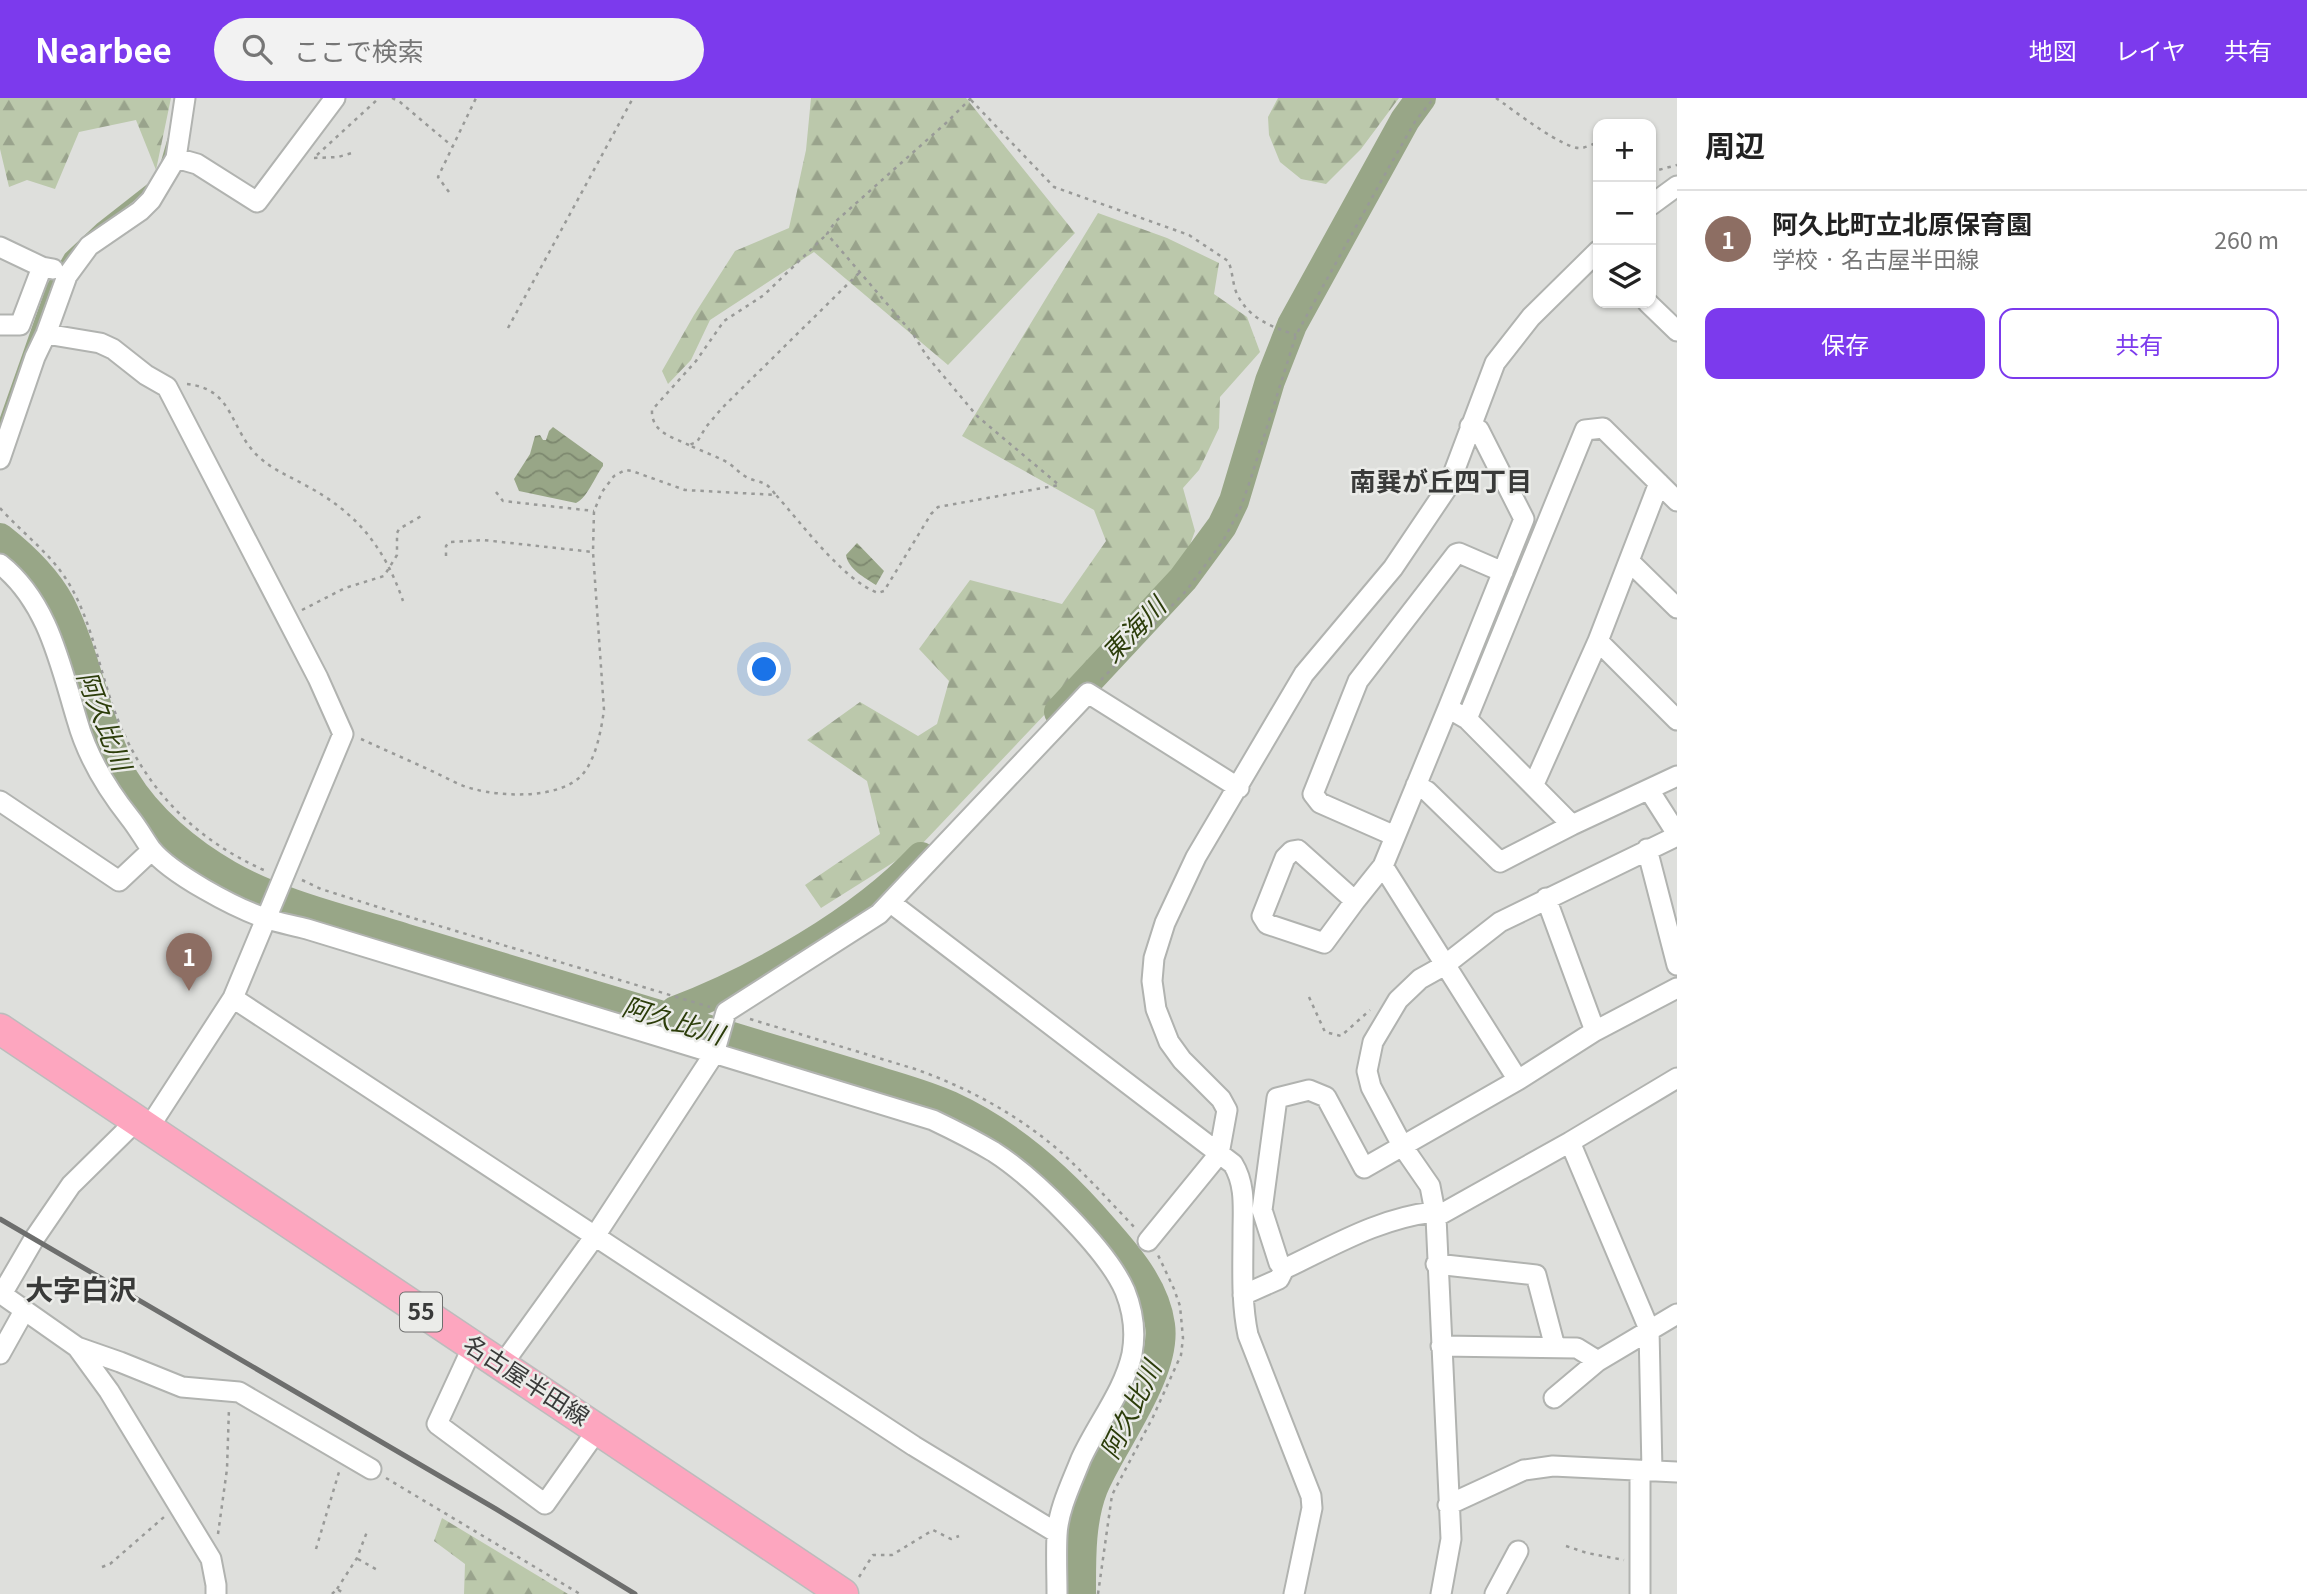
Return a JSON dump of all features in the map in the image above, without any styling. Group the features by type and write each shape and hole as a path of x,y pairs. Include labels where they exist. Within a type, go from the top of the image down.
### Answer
{"main road":[{"name":"名古屋半田線","path":"0,1028 598,1429 849,1589"}],"street":[{"path":"0,325 20,325 55,271 140,211 151,200 176,158 185,98"},
{"path":"176,158 197,164 257,202 335,98"},
{"path":"1656,201 1677,186"},
{"path":"0,247 55,271"},
{"path":"1148,1241 1219,1154 1227,1110 1221,1099 1168,1042 1156,1009 1152,981 1154,958 1165,923 1196,857 1304,674 1393,568 1449,485 1495,363 1531,317 1593,258"},
{"path":"0,459 59,293 55,271"},
{"path":"1653,308 1677,331"},
{"path":"46,334 100,343 113,349 146,375 167,387 337,716 343,734 233,998 142,1125 71,1185 34,1238 1,1294 77,1347 182,1387 239,1392 371,1469"},
{"path":"1355,901 1298,850 1292,851 1285,858 1262,916 1267,924 1324,943 1383,866 1524,519 1479,430 1470,426"},
{"path":"1467,719 1585,430 1603,428 1677,501"},
{"path":"1534,784 1598,641 1659,483"},
{"path":"1395,836 1320,803 1313,793 1358,681 1456,554 1460,553 1503,572"},
{"path":"1629,561 1677,608"},
{"path":"0,564 23,587 48,628 88,749 100,775 119,804 144,834 152,850 178,872 265,918 933,1120 996,1153 1037,1186 1078,1227 1124,1288 1134,1328 1132,1354 1123,1380 1082,1458 1064,1506 1057,1533 1057,1594"},
{"path":"1598,641 1677,720"},
{"path":"502,1365 595,1236 714,1054 726,1012 879,914 1088,693 1239,788"},
{"path":"1448,708 1467,719 1572,825"},
{"path":"1416,785 1427,791 1500,862 1677,776"},
{"path":"1441,1594 1451,1538 1435,1214 1430,1186 1404,1147 1371,1087 1367,1071 1368,1056 1373,1042 1398,1000 1420,979 1445,965 1500,922 1677,835 1649,790"},
{"path":"0,801 119,881 152,850"},
{"path":"1647,849 1677,965"},
{"path":"1383,866 1518,1080"},
{"path":"1546,898 1595,1031"},
{"path":"891,903 1233,1164 1243,1192 1243,1313 1248,1335 1311,1496 1312,1508 1294,1594"},
{"path":"1284,1269 1279,1263 1262,1210 1277,1098 1309,1090 1326,1097 1364,1168 1518,1080 1595,1031 1677,988"},
{"path":"233,998 914,1446 1057,1533"},
{"path":"1243,1296 1279,1279 1284,1269 1388,1220 1408,1214 1435,1214 1570,1142 1677,1078"},
{"path":"1570,1142 1649,1329 1640,1594"},
{"path":"1436,1264 1536,1275 1555,1347"},
{"path":"0,1354 24,1311"},
{"path":"1554,1398 1598,1361 1677,1314"},
{"path":"473,1346 437,1424 545,1504 598,1429"},
{"path":"1441,1346 1577,1348 1598,1361"},
{"path":"77,1347 109,1391 211,1559 216,1594"},
{"path":"1448,1505 1524,1470 1553,1466 1677,1472"},
{"path":"1495,1594 1518,1551"}],"path":[{"path":"352,153 313,159 379,98"},
{"path":"392,98 452,146"},
{"path":"449,191 439,177 476,98"},
{"path":"508,328 633,98"},
{"path":"1088,693 1186,591 1223,541 1240,509 1250,481 1296,335 1416,120 1434,98"},
{"path":"1496,98 1572,147 1582,148 1593,144"},
{"path":"828,234 830,240 913,334 926,355 977,416 1059,485 938,507 931,514 884,591 878,593 869,590 850,575 769,486 750,479 728,463 710,457 657,428 652,418 652,410 696,361 724,321 764,295 828,234 835,222 970,99 1054,187 1189,235 1228,261 1237,294 1250,313 1259,320 1296,335"},
{"path":"1656,171 1677,165"},
{"path":"689,445 697,442 722,408 860,272"},
{"path":"167,387 188,384 217,394 223,400 243,438 267,465 320,494 351,515 376,544 391,569 403,601"},
{"path":"343,734 360,738 474,789 522,794 547,793 572,784 583,774 590,762 602,726 604,710 593,552 594,511 602,492 614,476 625,470 685,491 776,495"},
{"path":"496,492 503,501 594,511"},
{"path":"287,619 345,588 384,576 391,569 397,555 399,528 423,515"},
{"path":"446,556 449,542 483,540 593,552"},
{"path":"1309,997 1325,1032 1342,1036 1370,1010"},
{"path":"689,1000 939,1077 989,1102 1062,1154 1148,1241 1158,1255 1174,1289 1182,1320 1181,1355 1153,1417 1112,1494 1098,1594"},
{"path":"203,1547 216,1541 222,1519 230,1391"},
{"path":"316,1549 340,1471 324,1446 324,1441"},
{"path":"371,1469 580,1594"},
{"path":"102,1567 110,1564 157,1521 179,1507"},
{"path":"332,1594 357,1558 369,1529"},
{"path":"849,1589 873,1555 892,1555 933,1530 951,1539 959,1536"},
{"path":"1566,1546 1587,1553 1640,1563"},
{"path":"357,1558 379,1571"},
{"path":"337,1589 345,1594"}],"green space":[{"path":"0,98 171,98 156,170 136,120 79,132 55,189 27,180 9,187 0,149"},
{"path":"811,98 966,98 1075,233 948,365 814,252 710,320 691,360 668,384 662,371 735,251 789,228 806,150"},
{"path":"1278,98 1399,98 1361,149 1326,184 1301,179 1280,162 1269,135 1268,117"},
{"path":"1098,213 1167,238 1219,263 1214,294 1247,317 1260,352 1220,397 1219,428 1199,470 1183,488 1195,531 1180,572 921,845 821,908 805,885 880,834 867,781 807,740 860,702 918,736 937,724 949,681 919,649 970,580 1062,604 1106,541 1094,510 962,436"},
{"path":"442,1518 568,1594 464,1594 465,1564 434,1541"}],"water":[{"path":"553,427 603,463 587,492 576,503 519,491 514,479 530,454 535,436 540,435 546,440"},
{"path":"857,543 884,571 876,585 858,573 847,560 846,555"}],"waterway":[{"name":"東海川","path":"1059,712 1183,579 1222,526 1234,501 1270,381 1292,325 1405,120 1421,98"},
{"path":"164,160 170,139"},
{"path":"0,425 49,286 67,255 98,226 149,186"},
{"name":"阿久比川","path":"0,538 33,568 60,604 76,641 124,779 145,808 170,834 213,866 248,886 314,911 932,1098 993,1129 1032,1158 1069,1191 1139,1272 1152,1298 1160,1325 1160,1344 1147,1386 1101,1470 1089,1501 1082,1541 1081,1594"},
{"name":"東海川","path":"669,1016 773,966 838,926 897,881 921,857"}],"railway":[{"path":"0,1219 496,1509 635,1594"}],"place":[{"name":"阿久比町立北原保育園","path":"189,991"}],"district":[{"name":"南巽が丘四丁目","path":"1441,482"},
{"name":"大字白沢","path":"81,1290"}]}
